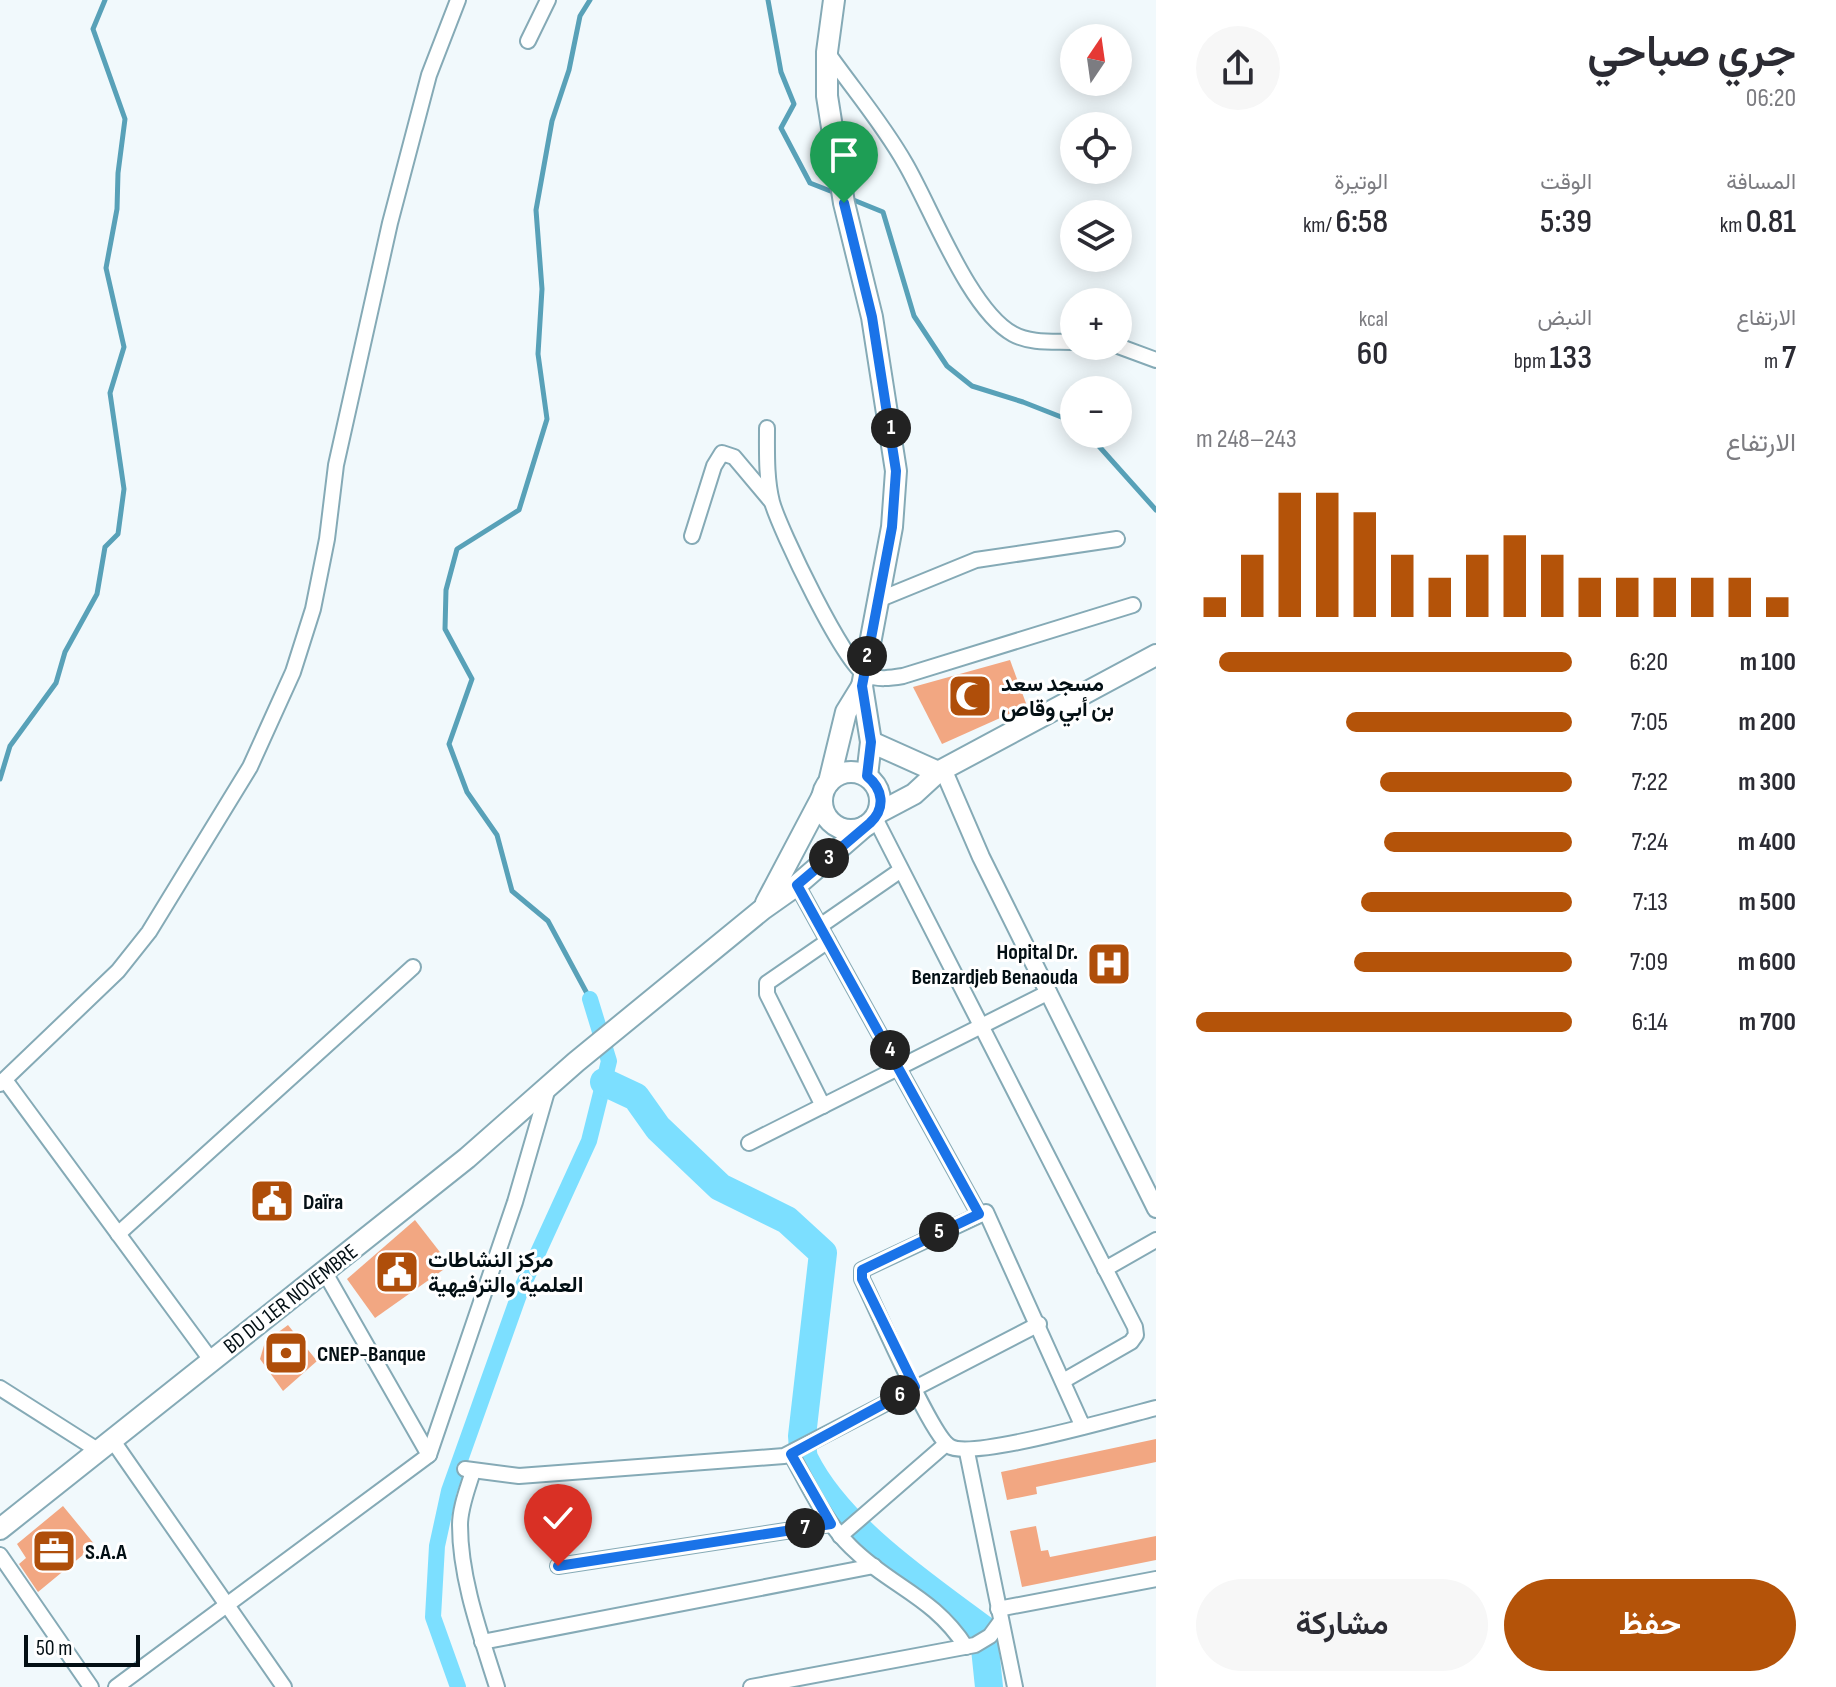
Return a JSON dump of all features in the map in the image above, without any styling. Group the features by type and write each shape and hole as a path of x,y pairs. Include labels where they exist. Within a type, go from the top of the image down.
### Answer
{"main road":[{"path":"834,0 827,52 827,96 844,203 872,317 896,471 892,527 863,681 871,742 868,776 880,794 873,820 847,830 830,822 825,814 825,790 840,773 851,771 868,776 907,766 940,770"},
{"name":"BD DU 1ER NOVEMBRE","path":"0,1529 467,1158 576,1062 873,820 914,794 940,770 1156,655"},
{"path":"763,909 787,869 825,790 846,712 863,681"},
{"path":"871,742 940,770"}],"street":[{"path":"211,1360 2,1082 118,971 149,932 178,890 250,767 293,672 313,609 327,539 336,465 394,209 429,75 458,0"},
{"path":"528,41 548,0"},
{"path":"827,52 905,161 962,271 989,313 1014,334 1040,341 1060,342"},
{"path":"1132,351 1156,360"},
{"path":"767,428 772,503"},
{"path":"692,536 714,466 722,453 734,457 772,503 845,656 863,681 903,676 1133,605"},
{"path":"878,600 976,560 1117,539"},
{"path":"940,770 1156,1209"},
{"path":"873,820 1105,1269 1136,1335 1131,1342 1063,1381"},
{"path":"820,926 901,870"},
{"path":"797,885 979,1214"},
{"path":"823,1106 767,994 767,983 828,941"},
{"path":"118,1234 413,967"},
{"path":"749,1143 1049,992"},
{"path":"116,1687 429,1455 515,1202 548,1087"},
{"path":"1083,1427 988,1214 979,1214 862,1270 862,1279 946,1444 967,1452 1083,1427 1156,1408"},
{"path":"1105,1269 1156,1240"},
{"path":"324,1271 429,1455"},
{"path":"497,1687 469,1590 460,1522 469,1470 519,1476 799,1450 1039,1324"},
{"path":"0,1388 106,1446 228,1606 284,1687"},
{"path":"558,1566 845,1527 946,1444"},
{"path":"799,1450 845,1527 874,1566 942,1615 970,1646"},
{"path":"967,1452 998,1619 1015,1687"},
{"path":"0,1555 91,1687"},
{"path":"482,1642 874,1566"},
{"path":"751,1687 970,1646 998,1619 1156,1579"}],"building":[{"name":"مسجد سعد بن أبي وقاص","path":"1010,660 1027,706 942,744 913,687"},
{"name":"مركز النشاطات العلمية والترفيهية","path":"415,1220 450,1265 375,1318 347,1279"},
{"name":"CNEP-Banque","path":"288,1325 317,1361 283,1391 260,1359 265,1342"},
{"path":"1156,1439 1156,1462 1036,1487 1037,1494 1007,1500 1001,1472"},
{"name":"S.A.A","path":"63,1506 95,1545 38,1592 19,1564 26,1558 17,1544"},
{"path":"1036,1526 1041,1551 1048,1550 1050,1557 1156,1536 1156,1560 1022,1587 1010,1531"}],"waterway":[{"path":"0,779 10,746 56,683 65,652 97,594 105,547 118,534 124,489 110,393 124,347 106,268 117,209 125,119 93,29 105,0"},
{"path":"590,0 580,16 569,70 552,121 536,210 542,289 538,354 547,419 519,510 457,549 446,590 445,629 472,679 449,744 467,792 497,835 512,891 548,921 590,999"},
{"path":"768,0 781,72 794,104 781,128 810,183 838,194"},
{"path":"851,199 883,212 914,316 947,366 972,386 1060,417"},
{"path":"1101,448 1156,510"},
{"path":"458,1687 433,1617 437,1546 449,1491 520,1292 589,1141 609,1061 590,999"},
{"path":"604,1082 636,1097 658,1128 720,1187 787,1220 823,1253 802,1436 804,1458 820,1485 861,1532 983,1629 989,1687"}],"place":[{"name":"مسجد سعد بن أبي وقاص","path":"970,696"},
{"name":"Hopital Dr. Benzardjeb Benaouda","path":"1109,964"},
{"name":"Daïra","path":"272,1201"},
{"name":"مركز النشاطات العلمية والترفيهية","path":"397,1272"},
{"name":"CNEP-Banque","path":"286,1353"},
{"name":"S.A.A","path":"54,1551"}],"route":[{"path":"558,1566 831,1524 791,1454 915,1387 862,1279 862,1270 979,1214 797,885 870,823 877,816 881,803 876,784 867,776 871,742 862,686 892,527 896,471 872,317 844,203"}]}
